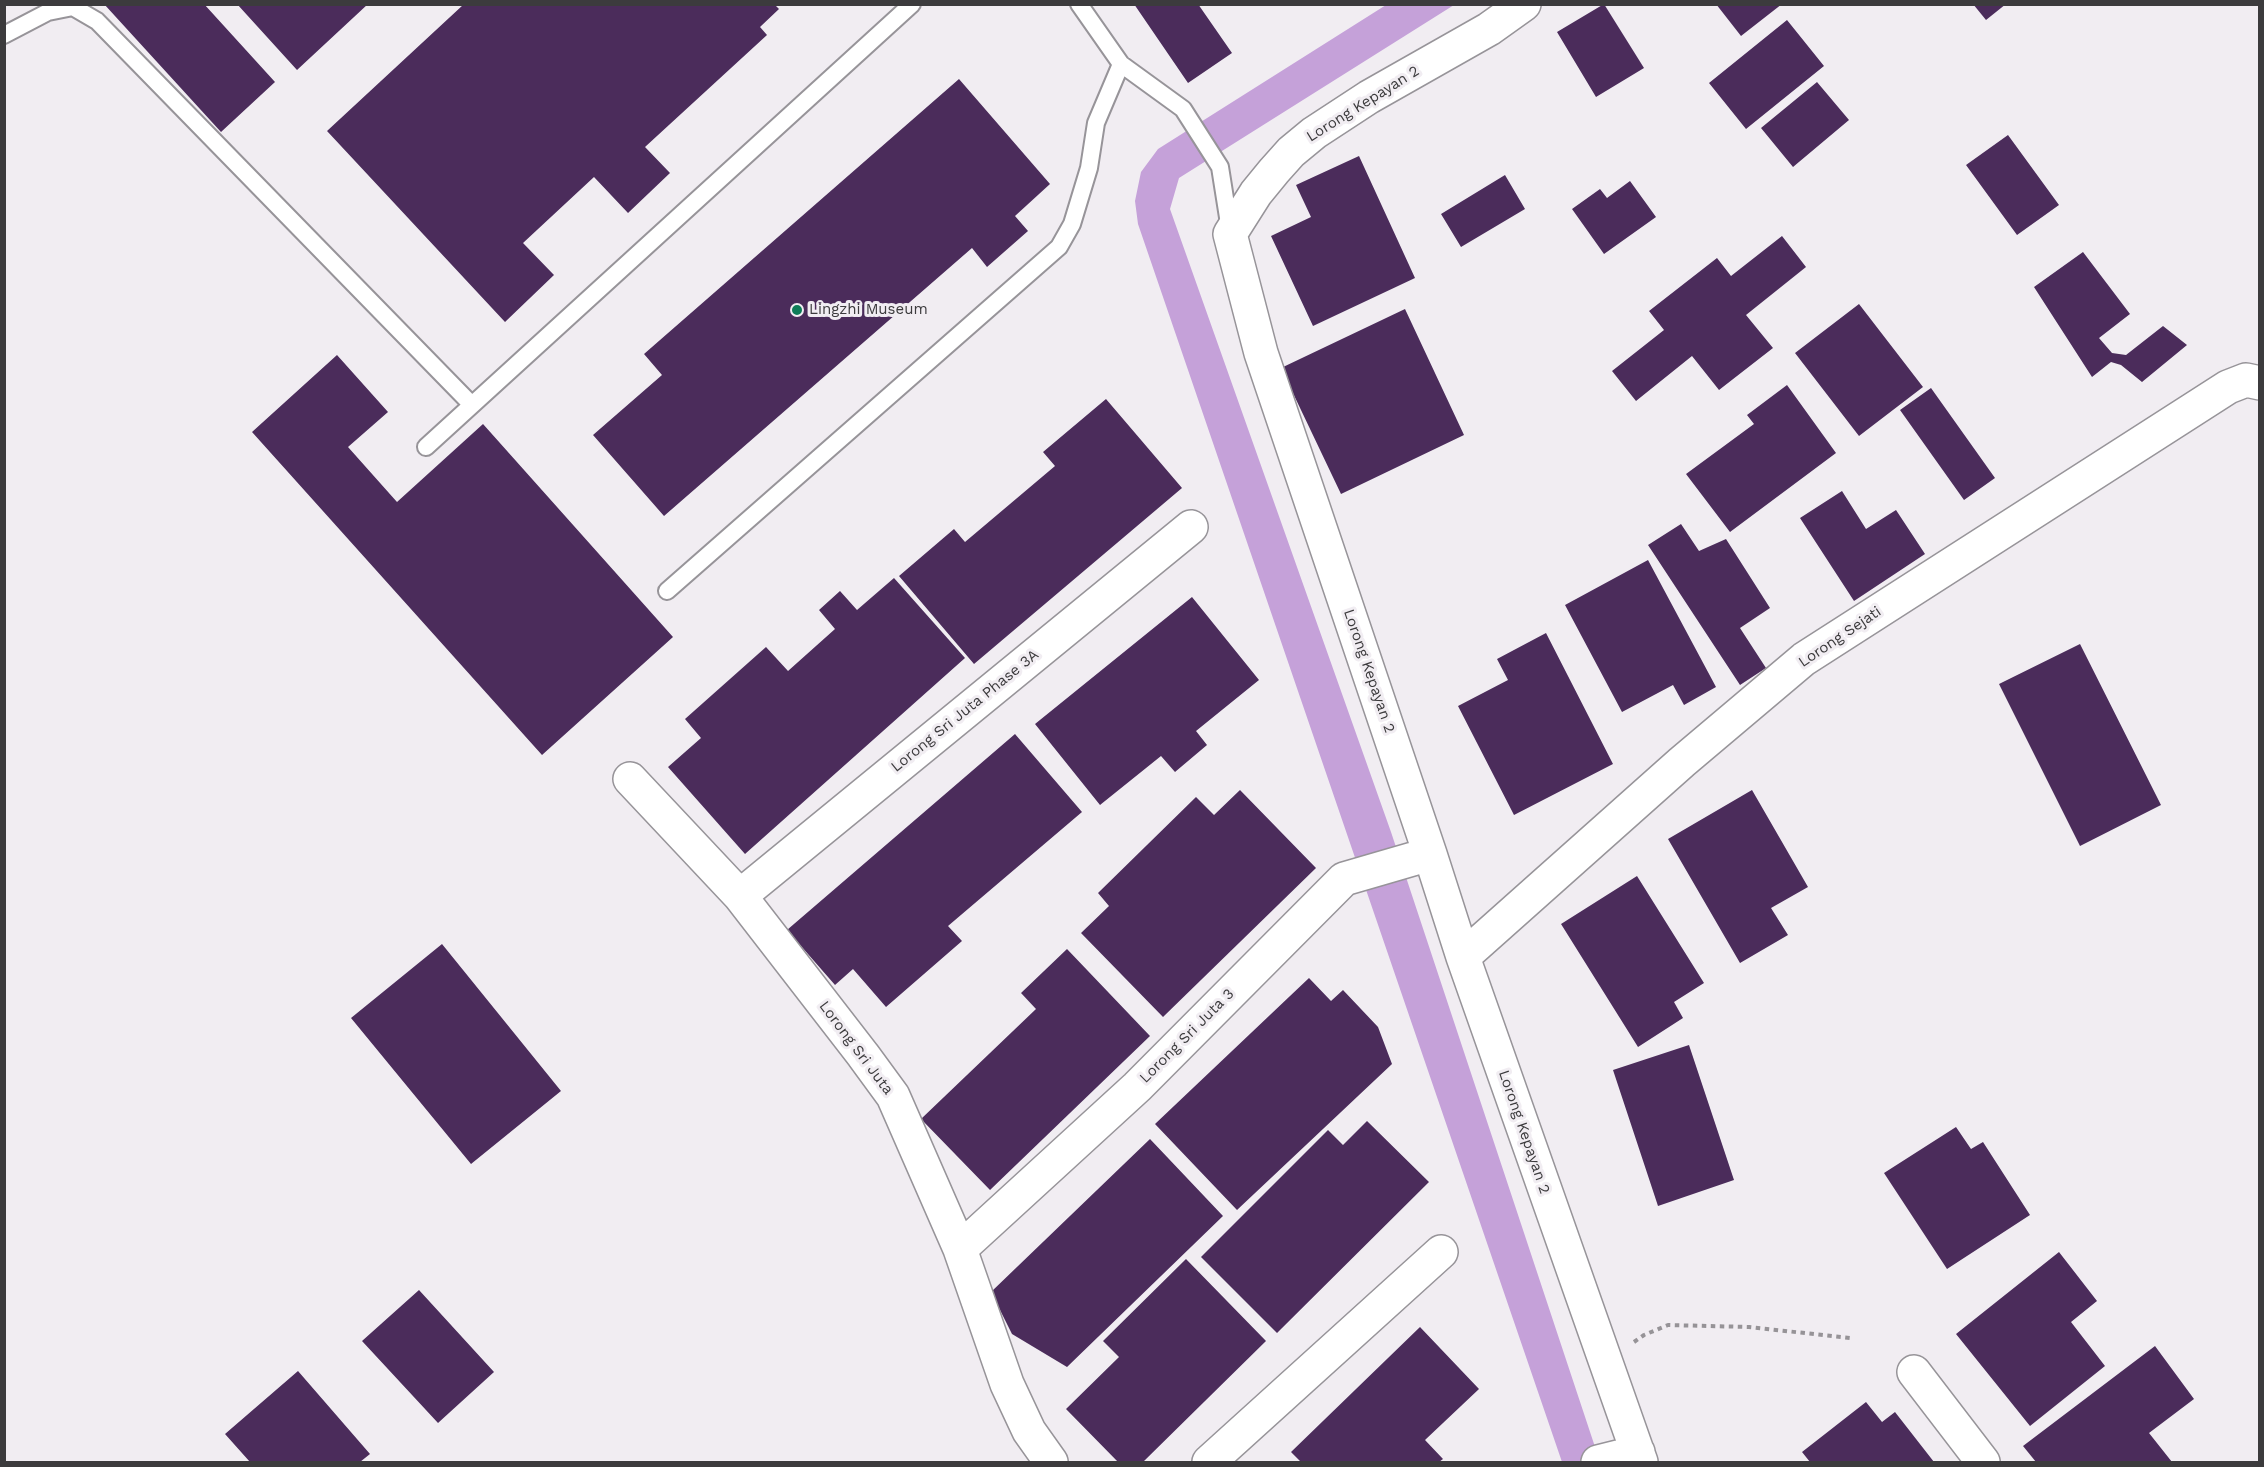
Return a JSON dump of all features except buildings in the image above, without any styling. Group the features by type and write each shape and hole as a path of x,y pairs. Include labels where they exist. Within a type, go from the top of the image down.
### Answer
{"street":[{"name":"Lorong Kepayan 2","path":"1524,4 1484,17 1314,133 1291,152 1274,171 1230,234 1261,353 1419,856 1463,957 1605,1364 1622,1459"},
{"name":"Lorong Sejati","path":"1463,957 1706,741 1804,659 2228,387 2246,380 2259,383"},
{"name":"Lorong Sri Juta Phase 3A","path":"740,896 1191,527"},
{"name":"Lorong Sri Juta","path":"630,779 740,896 888,1089 960,1249 1011,1393 1029,1431 1051,1462"},
{"name":"Lorong Sri Juta 3","path":"960,1249 1137,1087 1344,879 1419,856"},
{"path":"1209,1462 1441,1252"},
{"path":"1914,1372 1983,1462"}],"lane":[{"path":"426,447 912,4"},
{"path":"1079,4 1121,64 1183,109 1220,167 1230,234"},
{"path":"4,35 48,12 73,7 97,21 472,405"},
{"path":"667,591 1059,247 1072,224 1089,168 1096,123 1121,64"}],"path":[{"path":"1605,1364 1644,1335 1668,1325 1749,1327 1850,1338"}],"shaded area":[{"path":"1386,5 1454,5 1179,178 1170,209 1391,832 1600,1462 1562,1462 1138,224 1135,201 1141,172 1158,149"}],"place":[{"name":"Lingzhi Museum","path":"797,310"}]}
